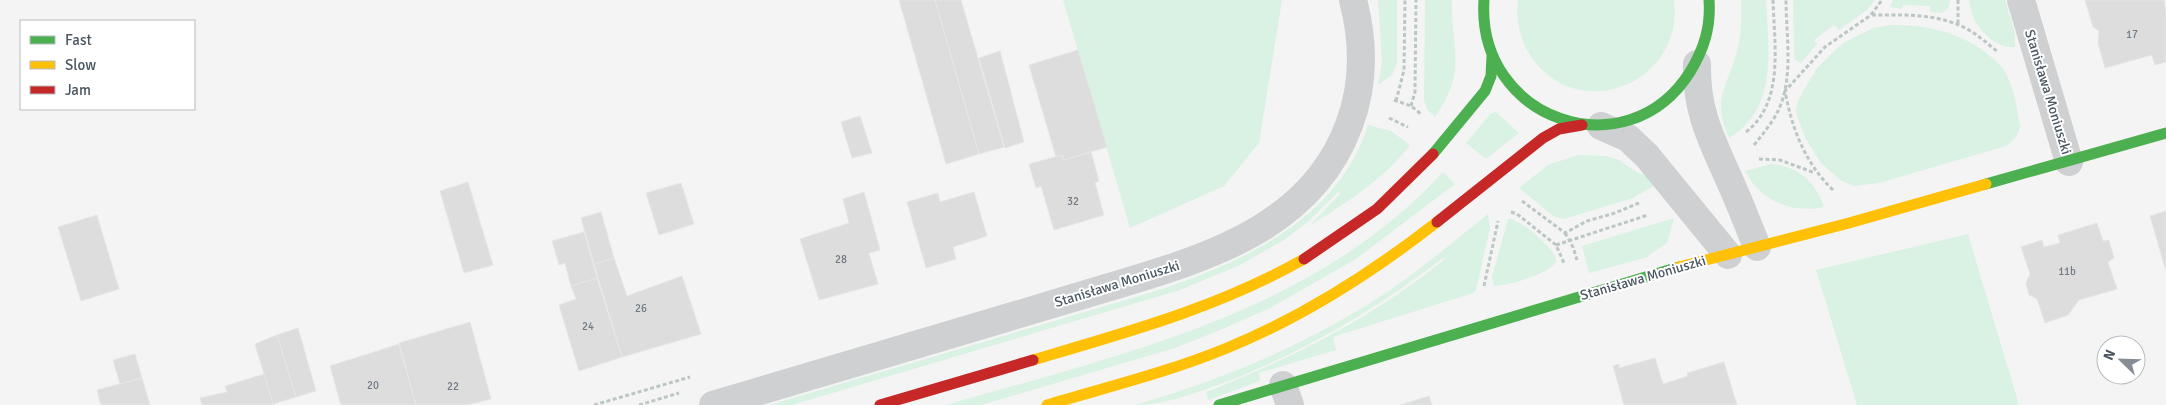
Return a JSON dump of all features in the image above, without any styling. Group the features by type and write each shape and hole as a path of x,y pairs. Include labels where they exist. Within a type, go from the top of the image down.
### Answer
{"main road":[{"path":"1484,0 1485,37 1501,74 1528,103 1544,114 1591,126"},
{"path":"1047,405 1181,366 1228,348 1286,320 1366,275 1406,247 1542,138 1559,129 1621,123 1657,108 1687,81 1697,64 1709,27 1709,0"},
{"path":"880,405 1166,321 1210,304 1297,262 1341,235 1377,209 1425,164 1485,90 1491,76 1492,56"},
{"name":"Stanisława Moniuszki","path":"1219,405 1287,395 1656,273 1848,223 2166,134"}],"street":[{"name":"Stanisława Moniuszki","path":"714,405 1179,266 1255,233 1280,216 1315,184 1340,147 1355,108 1362,58 1361,32 1354,0"},
{"name":"Stanisława Moniuszki","path":"2024,11 2069,162"},
{"path":"1697,64 1698,101 1707,132 1733,186 1757,247"},
{"path":"1591,126 1628,138 1647,156 1728,255"}],"path":[{"path":"1411,106 1415,92 1416,0"},
{"path":"1848,223 1842,200 1816,173 1790,120 1785,91 1825,47 1871,15 1882,0"},
{"path":"1958,0 1958,25"},
{"path":"1871,15 1918,16 1941,19 1958,25 1992,48 2011,66 2038,58"},
{"path":"1355,108 1389,118"},
{"path":"1751,160 1780,160 1816,173"},
{"path":"1509,211 1517,214 1556,245 1565,269"},
{"path":"1483,290 1498,218"},
{"path":"594,405 699,374"}],"green space":[{"path":"1063,0 1282,0 1259,143 1224,186 1130,228"},
{"path":"1378,0 1397,0 1397,64 1392,75 1378,85 1382,62"},
{"path":"1425,0 1452,0 1456,60 1455,73 1445,100 1435,117 1428,110 1424,101"},
{"path":"1518,0 1674,0 1673,31 1661,56 1643,75 1620,87 1594,91 1568,87 1545,73 1526,48 1519,25"},
{"path":"1741,0 1766,0 1767,76 1763,94 1756,111 1745,126 1729,138 1724,125 1721,105 1724,88 1739,44"},
{"path":"1793,0 1875,0 1867,10 1839,30 1834,25 1814,40 1817,44 1801,63 1795,60 1794,53"},
{"path":"1893,0 1950,0 1949,7 1942,13 1930,12 1930,6 1903,5 1902,9 1890,7"},
{"path":"1969,0 2005,0 2015,33 2015,47 1998,44 1984,33 1978,26"},
{"path":"1891,25 1917,26 1952,34 1974,45 1995,60 2006,74 2015,101 2020,126 2013,140 2006,146 1879,183 1854,186 1840,180 1821,163 1805,138 1796,113 1797,104 1804,90 1818,67 1843,43 1873,28"},
{"path":"1496,112 1519,133 1486,159 1466,143 1491,113"},
{"path":"1368,125 1391,131 1410,145 1376,180 1350,200 1309,226 1340,194 1338,192 1309,221 1284,240 1240,265 1180,290 792,405 769,405 1146,294 1180,283 1247,254 1279,235 1308,214 1333,188 1353,159"},
{"path":"1578,155 1606,156 1619,160 1638,173 1647,175 1655,185 1633,198 1564,219 1553,216 1519,188 1548,165"},
{"path":"1771,164 1790,168 1805,177 1816,190 1824,207 1801,209 1789,207 1768,197 1759,190 1745,171"},
{"path":"1443,172 1455,184 1356,259 1270,308 1175,348 981,405 946,405 1147,346 1212,322 1275,294 1336,261 1392,220"},
{"path":"1488,214 1490,228 1476,290 1473,293 1333,337 1336,350 1259,373 1260,381 1208,400 1206,392 1300,351 1360,318 1417,281 1444,260 1443,258 1362,314 1276,361 1186,396 1145,405 1135,405 1225,375 1283,350 1339,321 1399,284"},
{"path":"1674,218 1667,243 1648,257 1589,273 1582,246"},
{"path":"1508,219 1528,228 1550,249 1556,260 1554,265 1548,270 1539,274 1509,284 1494,286 1492,277"},
{"path":"1968,234 2019,405 1857,405 1816,270"}],"building":[{"path":"899,0 935,0 979,154 946,164"},
{"path":"935,0 961,0 1004,147 979,154"},
{"path":"2085,0 2164,0 2166,14 2166,62 2155,65 2152,55 2105,68 2098,43 2099,31 2093,27"},
{"path":"1078,50 1107,147 1064,160 1062,155 1056,157 1029,65"},
{"path":"1000,51 1024,142 1005,148 979,58"},
{"path":"860,116 872,153 852,158 841,122"},
{"path":"1091,152 1099,181 1095,183 1104,215 1054,230 1041,186 1036,188 1029,164 1062,155 1064,160"},
{"path":"468,182 493,265 464,273 440,191"},
{"path":"681,183 694,224 659,235 646,193"},
{"path":"864,192 880,250 869,253 878,284 819,300 800,239 849,223 843,199"},
{"path":"974,192 987,236 953,247 956,259 926,268 907,202 938,193 940,202"},
{"path":"2166,211 2166,268 2165,268 2150,216"},
{"path":"601,212 614,258 594,264 581,218"},
{"path":"97,215 119,289 81,301 58,227"},
{"path":"2097,223 2103,241 2109,240 2114,258 2108,262 2117,289 2079,300 2068,315 2045,323 2037,299 2029,295 2026,283 2030,274 2021,247 2042,240 2044,247 2060,243 2058,235"},
{"path":"584,232 597,278 571,286 565,263 559,265 552,241"},
{"path":"614,258 627,296 682,276 701,334 622,357 594,264"},
{"path":"597,278 622,357 579,371 559,305 576,299 571,286"},
{"path":"470,322 491,399 467,405 416,405 399,343"},
{"path":"298,328 316,391 296,397 277,335"},
{"path":"277,335 296,397 273,404 255,344"},
{"path":"399,344 416,405 341,405 330,366"},
{"path":"135,354 142,378 120,384 113,360"},
{"path":"1655,358 1663,384 1688,376 1687,373 1724,362 1737,405 1624,405 1613,366 1619,364 1619,368"},
{"path":"264,374 273,404 275,405 202,405 200,398 227,392 225,386"},
{"path":"142,378 150,405 101,405 97,390"},
{"path":"1429,396 1432,405 1400,405"}],"traffic: fast":[{"path":"1484,0 1488,42 1504,76 1529,102 1560,118 1595,125 1630,120 1663,103 1690,72 1699,55 1708,29 1709,0"},
{"path":"1433,154 1485,91 1491,76 1492,56"},
{"path":"1986,184 2166,133"},
{"path":"1219,405 1679,267"}],"traffic: slow":[{"path":"1679,267 1849,223 1986,184"},
{"path":"1047,405 1138,379 1205,357 1255,336 1310,308 1362,276 1437,222"},
{"path":"1033,360 1138,329 1205,305 1238,292 1304,259"}],"traffic: jam":[{"path":"1437,222 1543,138 1559,129 1582,125"},
{"path":"1304,259 1377,209 1433,154"},
{"path":"880,405 1033,360"}]}
